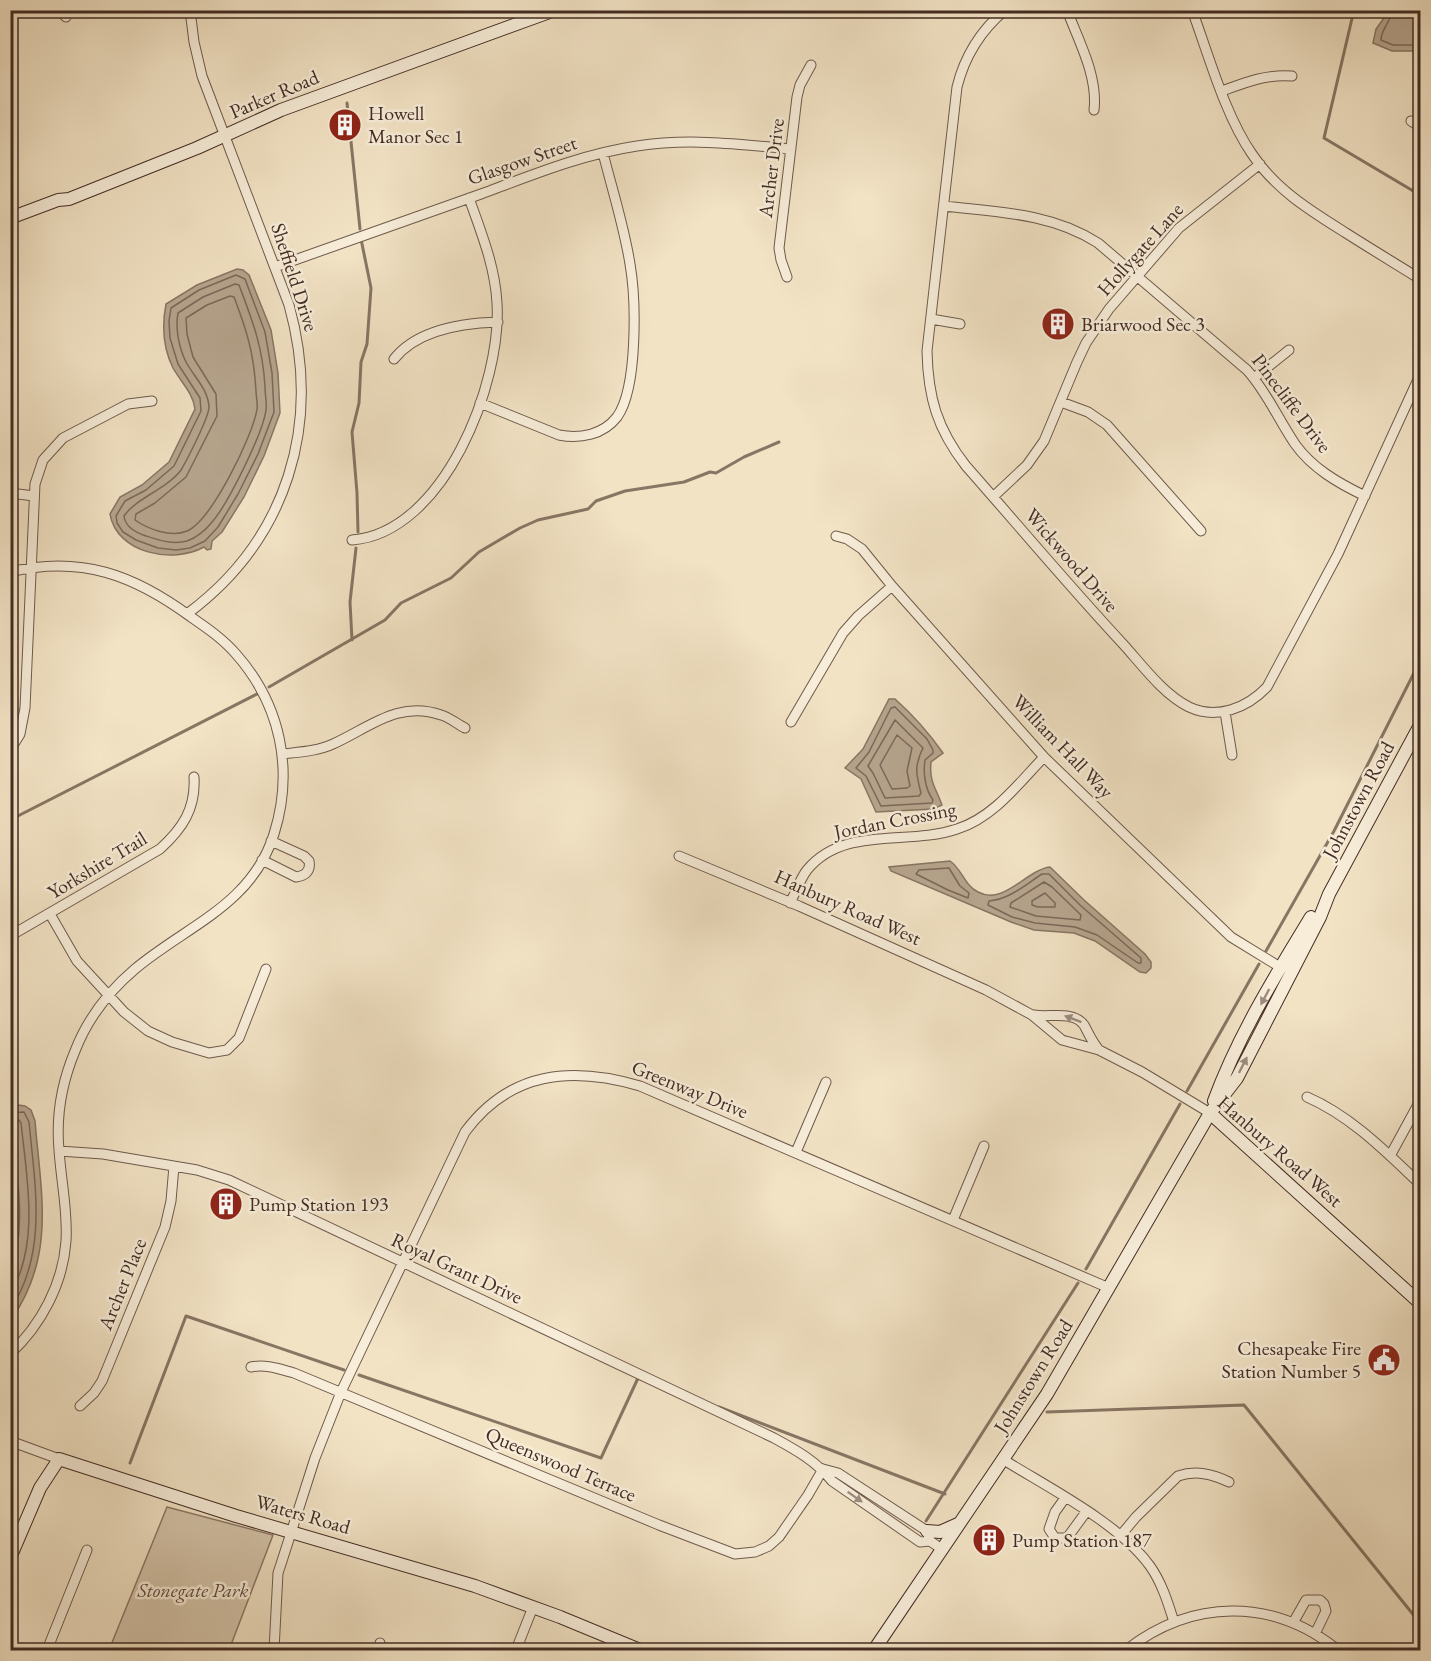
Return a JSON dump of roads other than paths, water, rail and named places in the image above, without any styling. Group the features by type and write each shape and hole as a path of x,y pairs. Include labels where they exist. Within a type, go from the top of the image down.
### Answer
{"main road":[{"name":"Parker Road","path":"10,218 58,200 69,199 340,88 555,10"},
{"name":"Johnstown Road","path":"874,1650 1047,1394 1210,1113 1237,1078 1320,917 1329,894 1420,725"},
{"name":"Johnstown Road","path":"1210,1113 1224,1074 1280,968 1313,914 1329,894"},
{"name":"Hanbury Road West","path":"1210,1113 1420,1303"},
{"name":"Waters Road","path":"59,1459 173,1496 452,1578 533,1607 640,1650"},
{"path":"10,1558 40,1488 59,1459"},
{"path":"929,1536 962,1522"}],"street":[{"name":"Sheffield Drive","path":"187,614 226,580 252,548 278,504 292,464 300,426 302,374 295,325 202,76 190,10"},
{"name":"Wickwood Drive","path":"1005,10 981,34 963,65 957,87 927,351 927,377 934,409 956,453 1092,611 1177,699 1206,712 1225,712 1249,703 1267,687 1318,593 1420,375"},
{"path":"1066,10 1093,79 1094,110"},
{"path":"1192,10 1222,91 1245,144 1260,164 1287,193 1306,208 1420,279"},
{"name":"Archer Drive","path":"787,276 779,248 790,149 797,96 811,65"},
{"path":"1222,91 1263,76 1275,74 1292,76"},
{"path":"1411,121 1420,127"},
{"name":"Glasgow Street","path":"275,267 555,167 603,153 636,146 696,142 726,142 790,149"},
{"path":"480,403 559,435 571,437 584,436 602,430 617,417 623,406 628,391 632,352 633,285 627,245 603,153"},
{"name":"Hollygate Lane","path":"993,497 1027,465 1038,450 1049,432 1086,344 1109,309 1179,228 1260,164"},
{"path":"352,540 369,538 394,527 419,506 440,482 453,462 480,403 494,358 498,322 493,270 469,198"},
{"name":"Pinecliffe Drive","path":"944,206 1028,216 1061,224 1098,243 1233,356 1254,378 1296,445 1308,459 1325,474 1365,496"},
{"path":"931,319 960,324"},
{"path":"394,359 401,350 413,342 450,328 471,323 498,322"},
{"path":"1254,378 1289,350"},
{"path":"10,750 20,734 25,708 34,496 37,474 43,460 57,443 118,408 139,401 152,401"},
{"path":"1061,402 1088,412 1107,425 1201,531"},
{"path":"10,493 34,496"},
{"name":"William Hall Way","path":"836,536 847,539 862,549 892,586 1044,756 1230,936 1280,968"},
{"path":"10,572 31,568 78,567 112,574 152,590 221,639 251,672 270,706 280,736 284,785 271,841 249,879 226,905 136,969 110,994 83,1033 66,1073 59,1116 58,1151 66,1226 63,1260 53,1294 45,1309 26,1338 10,1354"},
{"path":"791,722 843,633 858,616 892,586"},
{"path":"283,754 324,748 384,716 400,711 420,710 441,715 465,728"},
{"path":"1225,712 1232,755"},
{"name":"Jordan Crossing","path":"790,903 806,872 828,852 841,845 857,842 958,829 975,821 997,805 1044,756"},
{"name":"Yorkshire Trail","path":"10,936 149,858 175,836 192,806 194,777"},
{"path":"262,860 296,877 304,875 309,869 308,859 271,841"},
{"name":"Hanbury Road West","path":"680,856 977,986 1032,1015 1062,1040 1099,1050 1142,1072 1210,1113"},
{"path":"50,914 77,961 110,994 124,1012 148,1031 172,1042 215,1053 227,1050 240,1038 266,969"},
{"name":"Hanbury Road West","path":"1032,1015 1045,1017 1065,1015 1074,1018 1083,1023 1089,1038 1099,1050"},
{"name":"Greenway Drive","path":"274,1650 279,1573 321,1442 341,1392 465,1132 492,1103 517,1088 538,1079 576,1074 622,1080 664,1095 1109,1288"},
{"path":"796,1152 826,1082"},
{"path":"1307,1097 1341,1114 1420,1184"},
{"path":"1390,1156 1420,1101"},
{"path":"953,1220 984,1146"},
{"name":"Royal Grant Drive","path":"58,1151 103,1154 204,1171 229,1180 774,1438 806,1456 823,1469 838,1473 929,1536 943,1550"},
{"name":"Archer Place","path":"80,1406 94,1394 102,1382 165,1227 171,1201 174,1166"},
{"name":"Queenswood Terrace","path":"251,1367 262,1365 274,1367 341,1392 659,1525 735,1554 755,1552 769,1546 779,1537 823,1469"},
{"path":"10,1441 59,1459"},
{"path":"1004,1460 1121,1535 1151,1568 1161,1586 1174,1622"},
{"path":"1121,1535 1178,1476 1186,1473 1203,1473 1229,1482"},
{"path":"1065,1498 1050,1521 1049,1529 1055,1538 1067,1538 1086,1512"},
{"path":"47,1650 87,1550"},
{"path":"1293,1623 1306,1600 1320,1600 1326,1611 1315,1634"},
{"path":"516,1650 533,1607"},
{"path":"1126,1650 1151,1633 1174,1622 1207,1612 1223,1611 1257,1613 1293,1623 1315,1634 1338,1650"}],"water":[{"path":"1387,10 1420,11 1420,51 1392,51 1373,43 1376,29"},
{"path":"237,269 249,275 271,330 278,373 280,413 264,456 244,497 222,532 212,541 211,549 207,550 204,547 177,555 148,552 135,547 123,538 115,528 110,514 120,497 142,485 169,462 195,409 192,398 173,368 167,353 164,328 166,304 197,285"},
{"path":"889,699 895,699 908,711 943,753 931,762 932,780 942,805 934,809 876,812 861,779 845,768 863,749"},
{"path":"950,861 973,889 988,895 1006,891 1032,874 1050,867 1145,954 1151,962 1151,968 1146,973 1140,972 1095,941 1074,933 1034,930 1011,922 891,871 889,867"},
{"path":"18,1105 31,1110 35,1121 42,1224 35,1272 11,1320 10,1108"}],"waterway":[{"path":"1354,10 1324,138 1420,195"},
{"path":"347,103 360,229"},
{"path":"358,532 352,432 359,403 361,362 367,344 371,288 361,239"},
{"path":"269,687 385,620 401,603 451,578 479,552 520,528 538,520 588,509 596,501 625,491 684,482 710,472 716,473 744,457 779,442"},
{"path":"352,640 350,602 356,548"},
{"path":"1266,951 1334,831 1420,661"},
{"path":"10,820 259,693"},
{"path":"1187,1091 1259,964"},
{"path":"1086,1269 1180,1104"},
{"path":"926,1521 1078,1283"},
{"path":"130,1463 186,1316 344,1370"},
{"path":"359,1375 601,1458 639,1376"},
{"path":"1047,1412 1244,1405 1420,1623"},
{"path":"719,1407 945,1494"}],"place":[{"name":"Howell Manor Sec 1","path":"345,125"},
{"name":"Briarwood Sec 3","path":"1058,324"},
{"name":"Pump Station 193","path":"226,1204"},
{"name":"Chesapeake Fire Station Number 5","path":"1384,1360"},
{"name":"Pump Station 187","path":"989,1540"}],"park label":[{"name":"Stonegate Park","path":"193,1590"}]}
